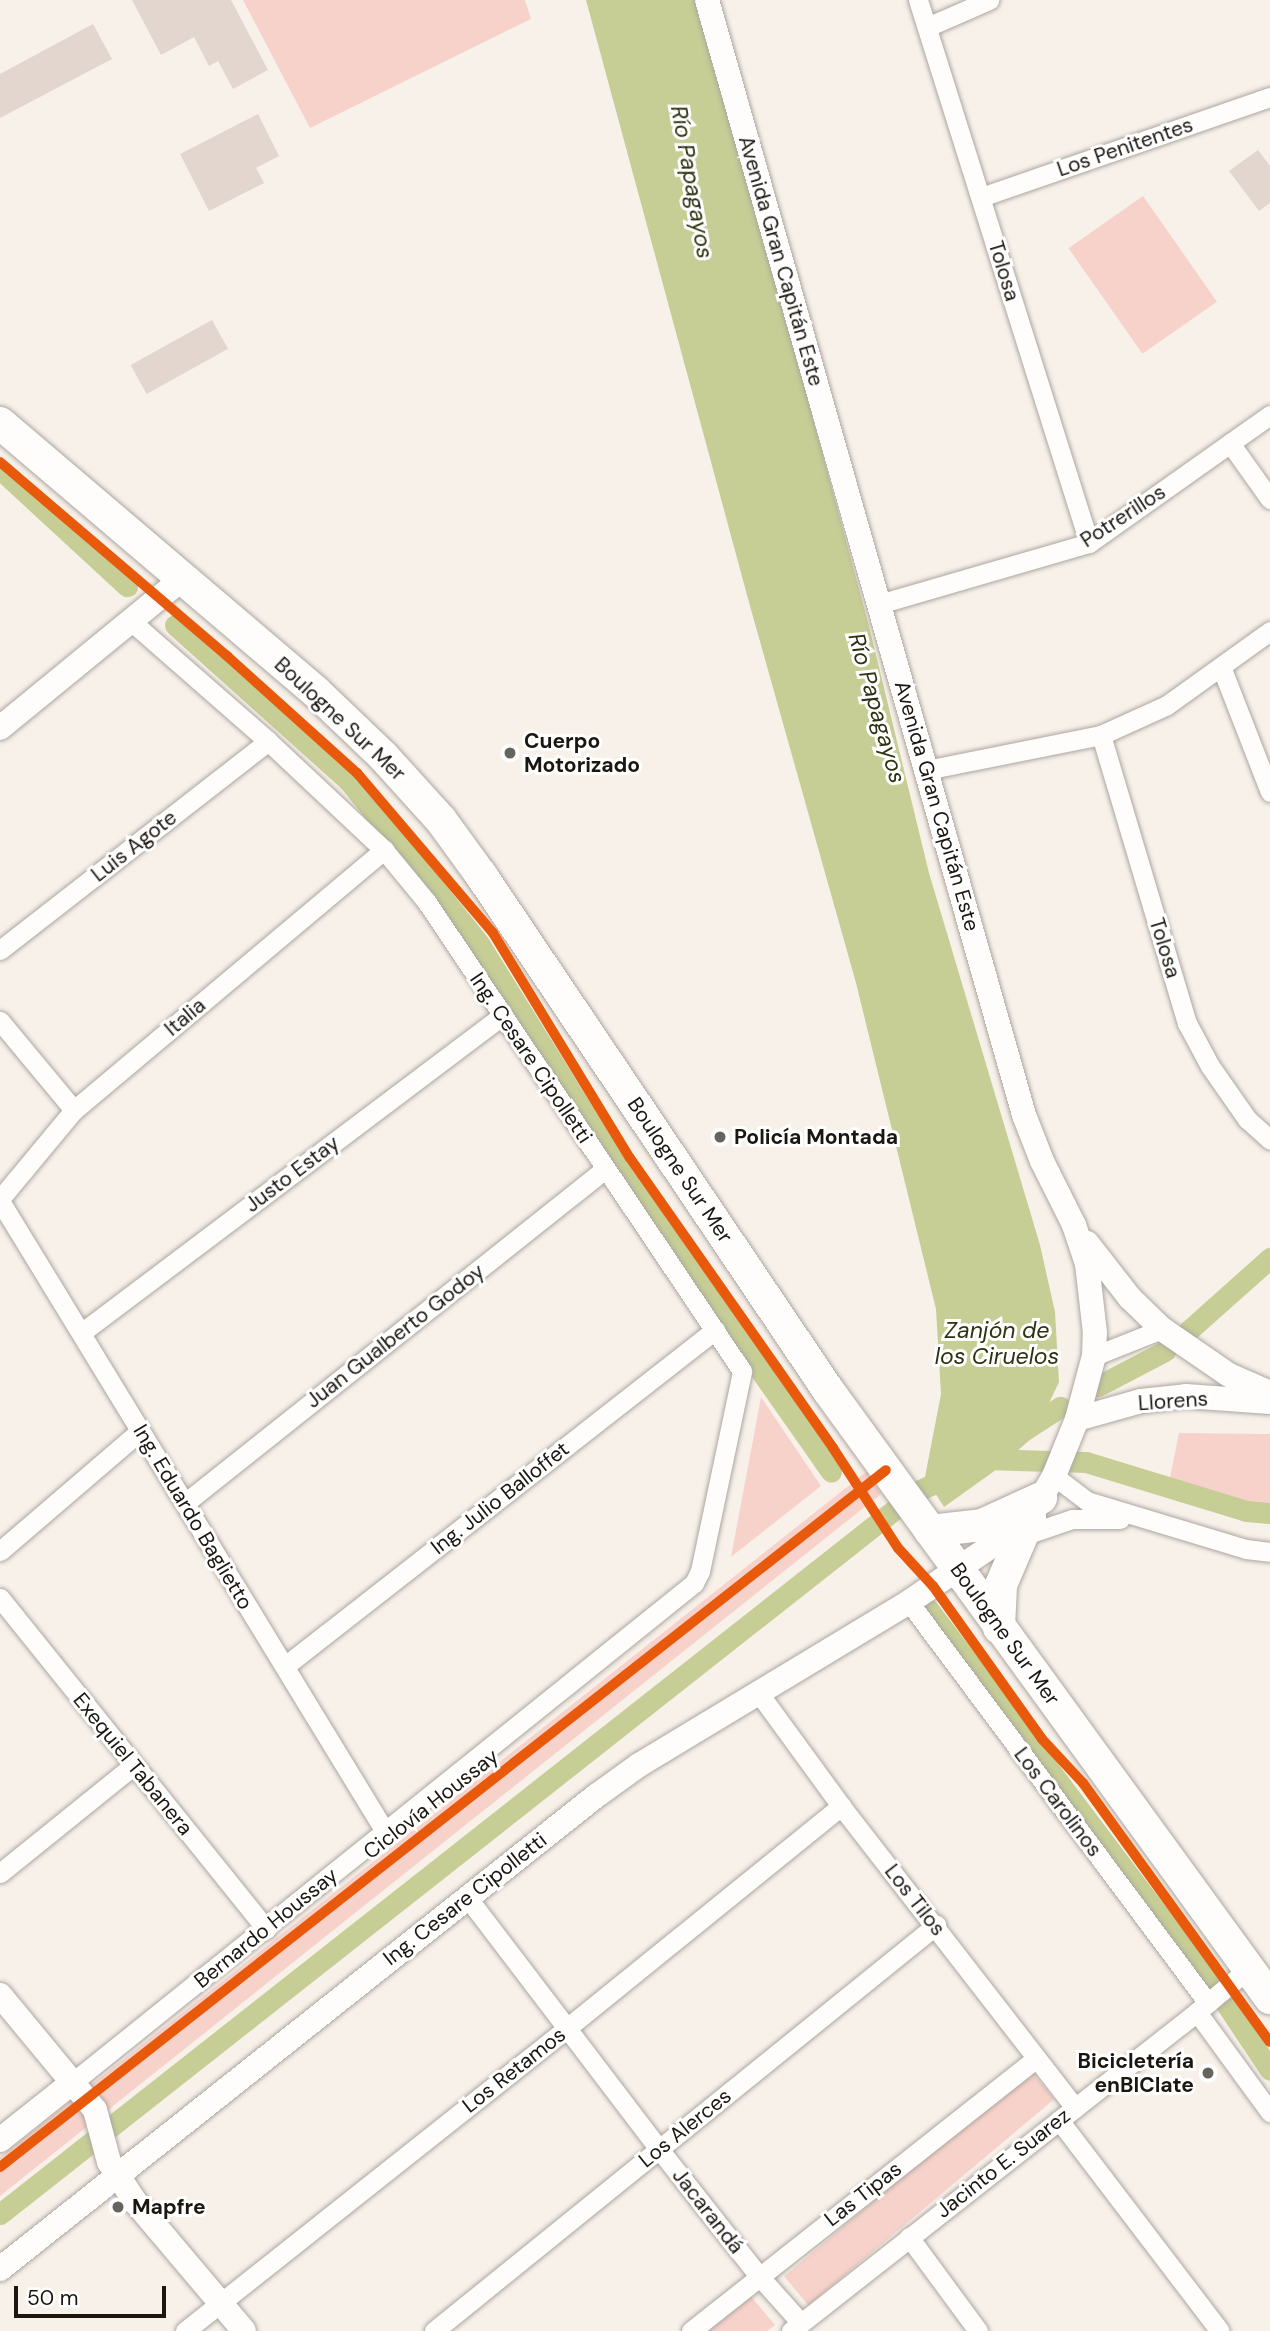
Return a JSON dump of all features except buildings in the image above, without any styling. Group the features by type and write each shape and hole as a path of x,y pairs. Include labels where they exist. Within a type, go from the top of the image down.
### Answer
{"main road":[{"name":"Boulogne Sur Mer","path":"0,423 346,720 413,788 462,847 828,1390 1270,1998"},
{"path":"930,1531 982,1525 1041,1500"},
{"path":"999,1628 1001,1585 1041,1500"}],"street":[{"name":"Avenida Gran Capitán Este","path":"707,0 1024,1115 1042,1161 1074,1225 1092,1287 1094,1356 1073,1427 1041,1500"},
{"name":"Tolosa","path":"918,0 1089,543"},
{"path":"928,27 989,0"},
{"name":"Los Penitentes","path":"981,197 1270,97"},
{"name":"Potrerillos","path":"879,604 1089,543 1270,415"},
{"path":"1230,443 1270,499"},
{"path":"0,729 182,579"},
{"name":"Ing. Cesare Cipolletti","path":"132,622 268,741 384,850 426,901 742,1371 700,1571 694,1583"},
{"path":"926,769 1101,735 1167,705 1222,669 1270,631"},
{"path":"1222,669 1270,792"},
{"name":"Tolosa","path":"1101,735 1187,1023 1210,1066 1247,1119 1270,1140"},
{"name":"Luis Agote","path":"0,950 268,741"},
{"name":"Italia","path":"0,1200 74,1110 384,850"},
{"name":"Justo Estay","path":"81,1333 503,1015"},
{"path":"0,1021 74,1110"},
{"name":"Juan Gualberto Godoy","path":"185,1503 605,1169"},
{"name":"Ing. Eduardo Baglietto","path":"0,1200 386,1833"},
{"name":"Llorens","path":"1074,1225 1130,1298 1162,1329 1228,1375 1270,1393"},
{"path":"1094,1356 1162,1329"},
{"name":"Ing. Julio Balloffet","path":"285,1666 715,1330"},
{"name":"Llorens","path":"1073,1427 1141,1401 1186,1396 1270,1402"},
{"path":"0,1551 140,1431"},
{"path":"1041,1500 1072,1519 1111,1518 1156,1524"},
{"path":"958,1569 1041,1500 1087,1501 1156,1524 1246,1549 1270,1552"},
{"name":"Ing. Cesare Cipolletti","path":"0,2269 114,2169 617,1780 909,1602 958,1569"},
{"name":"Bernardo Houssay","path":"0,2140 386,1833 694,1583"},
{"name":"Exequiel Tabanera","path":"0,1598 266,1929"},
{"name":"Los Carolinos","path":"909,1602 1202,2008 1270,2112"},
{"name":"Los Tilos","path":"758,1692 841,1806 936,1925 1075,2108"},
{"path":"0,1873 134,1765"},
{"name":"Los Retamos","path":"185,2331 567,2028 841,1806"},
{"name":"Jacarandá","path":"467,1896 796,2327"},
{"name":"Los Alerces","path":"434,2331 936,1925"},
{"name":"Jacinto E. Suarez","path":"796,2327 1248,1969"},
{"path":"0,1995 95,2110 114,2169 136,2203 244,2331"},
{"name":"Las Tipas","path":"691,2331 1036,2059"},
{"path":"1059,2120 1220,2331"},
{"path":"908,2237 978,2331"}],"shaded area":[{"path":"243,0 525,0 531,19 310,128"},
{"path":"1143,196 1217,302 1142,354 1068,248"},
{"path":"761,1397 821,1486 731,1557"},
{"path":"1179,1433 1270,1434 1270,1520 1235,1518 1166,1497"},
{"path":"866,1472 881,1494 0,2196 0,2157"},
{"path":"1030,2070 1054,2099 809,2305 784,2276"},
{"path":"749,2294 775,2325 767,2331 702,2331"}],"water":[{"name":"Zanjón de los Ciruelos","path":"586,0 700,0 868,622 929,873 1040,1245 1055,1312 1059,1382 1033,1437 993,1472 944,1507 925,1477 941,1394 936,1309 856,983 750,606"}],"waterway":[{"path":"0,469 127,586"},
{"path":"175,625 348,780 480,945 617,1166 831,1472"},
{"path":"1188,1331 1270,1258"},
{"path":"1098,1386 1165,1351"},
{"name":"Zanjón de los Ciruelos","path":"1020,1433 1060,1407"},
{"path":"984,1459 1086,1462 1246,1511 1270,1513"},
{"name":"Zanjón de los Ciruelos","path":"0,2214 918,1491 954,1474"},
{"path":"929,1610 1208,1980"},
{"path":"1226,2004 1270,2070"}],"cycle path":[{"path":"0,462 227,656 357,773 493,933 630,1158 833,1448 898,1548 933,1586 1042,1739 1083,1783 1270,2042"},
{"name":"Ciclovía Houssay","path":"0,2167 886,1470"}],"place":[{"name":"Cuerpo Motorizado","path":"510,753"},
{"name":"Policía Montada","path":"720,1137"},
{"name":"Bicicletería enBICIate","path":"1208,2073"},
{"name":"Mapfre","path":"118,2207"}],"water label":[{"name":"Río Papagayos","path":"692,182"},
{"name":"Río Papagayos","path":"877,708"}]}
